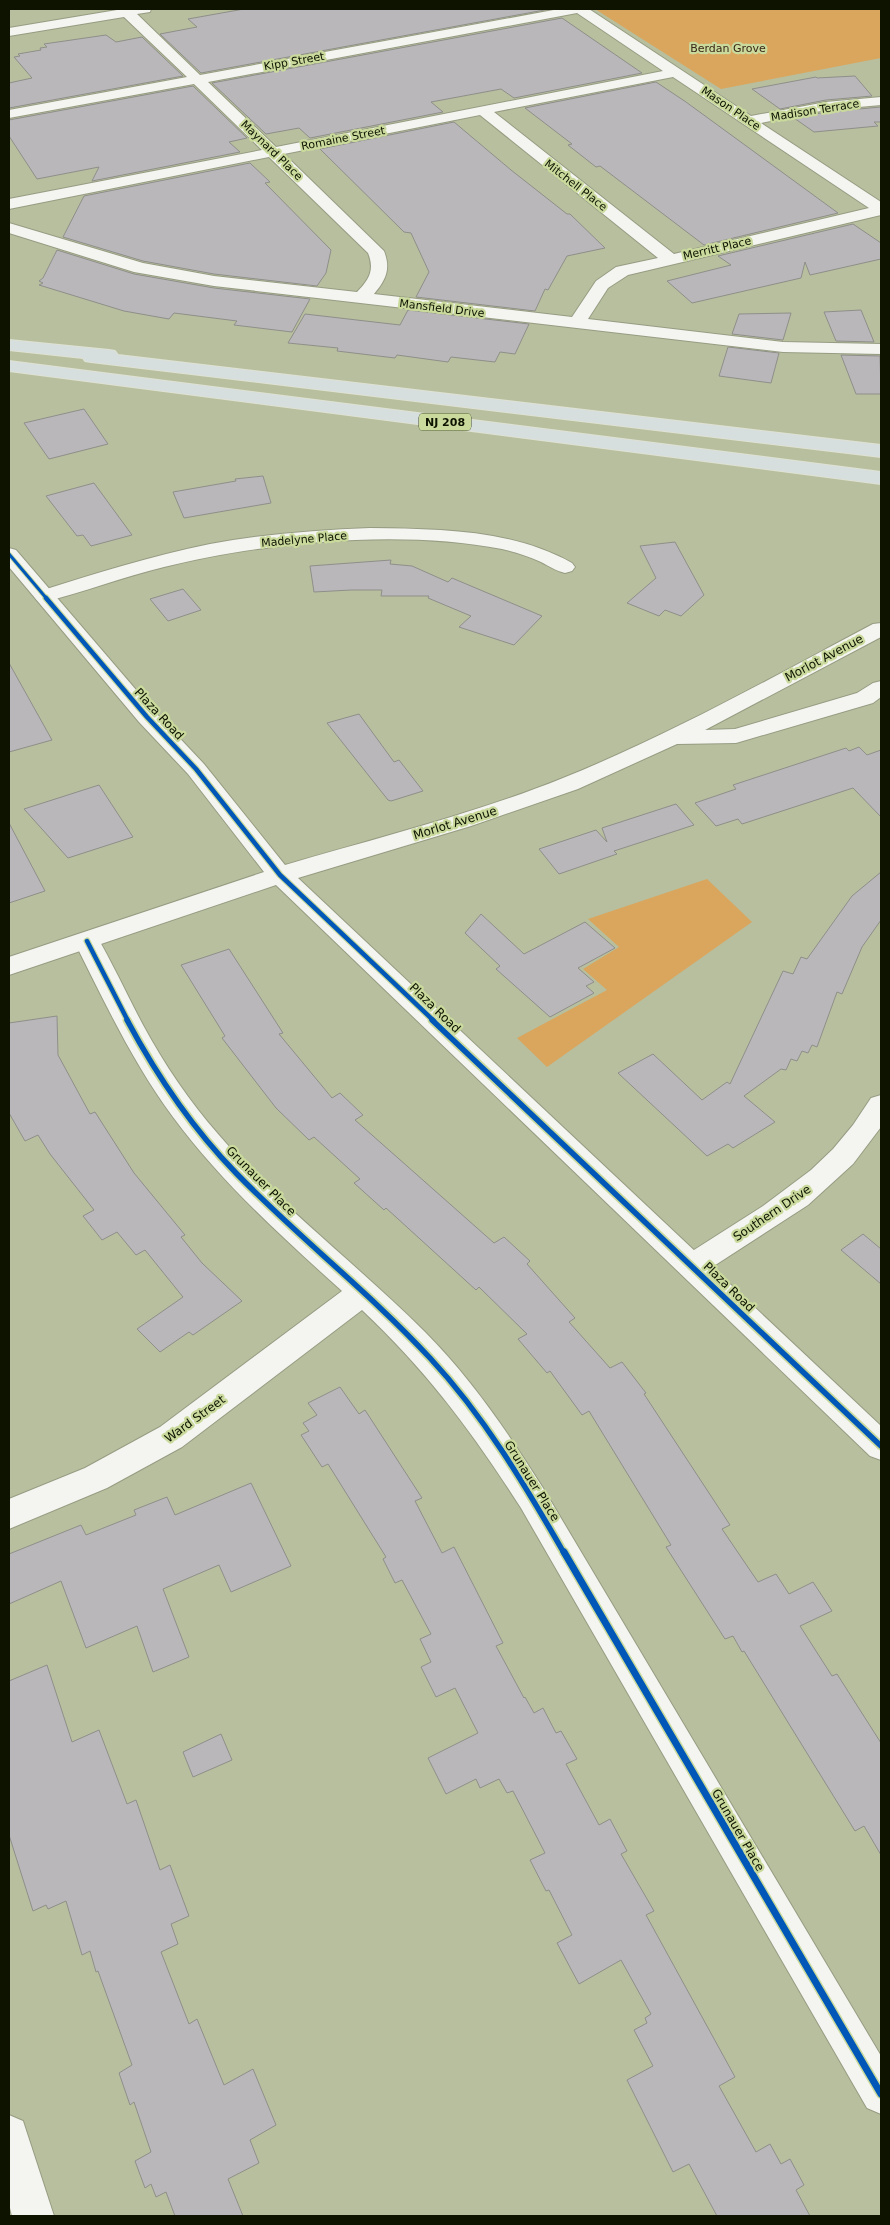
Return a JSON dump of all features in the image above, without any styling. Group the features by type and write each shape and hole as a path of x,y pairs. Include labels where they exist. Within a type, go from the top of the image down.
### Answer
{"highway":[{"path":"9,346 404,383 881,437"},
{"name":"NJ 208","path":"9,346 881,451"},
{"name":"NJ 208","path":"9,366 881,478"}],"street":[{"path":"9,32 146,9"},
{"name":"Mason Place","path":"579,9 677,72 881,210"},
{"name":"Kipp Street","path":"9,114 579,9"},
{"name":"Maynard Place","path":"127,12 376,251 381,270 377,281 361,298"},
{"path":"31,14 44,26"},
{"name":"Romaine Street","path":"9,204 677,72"},
{"name":"Madison Terrace","path":"749,121 826,106 881,101"},
{"name":"Mitchell Place","path":"482,110 670,259"},
{"name":"Merritt Place","path":"577,323 599,289 611,277 637,267 881,210"},
{"name":"Mansfield Drive","path":"9,228 110,260 178,276 783,347 881,349"},
{"name":"Madelyne Place","path":"44,596 132,568 178,557 227,547 319,536 410,535 501,542 533,550 565,567"},
{"name":"Plaza Road","path":"9,555 147,717 196,769 280,875 881,1446"},
{"name":"Morlot Avenue","path":"9,966 280,875 514,804 570,784 672,738 881,629"},
{"path":"672,738 736,736 865,698 881,688"},
{"name":"Grunauer Place","path":"87,941 135,1035 182,1109 242,1179 415,1342 457,1390 497,1443 532,1498 881,2094"},
{"name":"Southern Drive","path":"692,1265 809,1189 841,1160 877,1120"},
{"name":"Ward Street","path":"9,1514 96,1478 171,1437 362,1293"},
{"path":"9,2135 33,2216"}],"green space":[{"name":"Berdan Grove","path":"595,9 881,9 881,58 721,89"},
{"path":"707,879 752,922 547,1067 517,1038 607,990 583,969 619,947 588,919"}],"building":[{"path":"244,9 550,9 201,73 160,34 197,27 188,19"},
{"path":"562,18 642,73 514,98 501,89 431,102 443,112 310,138 299,128 266,134 212,83"},
{"path":"106,35 116,42 142,37 183,76 9,108 9,83 32,78 14,57 20,56 18,54 41,50 40,48 47,47 44,44"},
{"path":"855,76 872,96 826,100 780,109 752,89 816,77"},
{"path":"656,82 838,213 704,245 600,166 596,167 568,145 572,144 525,108"},
{"path":"193,86 247,138 229,142 240,152 92,181 99,167 37,179 9,136 9,120"},
{"path":"881,107 881,122 874,122 878,126 814,132 794,118 826,112"},
{"path":"454,122 511,170 567,214 570,214 605,248 567,256 548,290 545,289 535,311 416,297 429,272 411,233 404,232 320,149"},
{"path":"250,163 270,182 265,183 331,250 326,273 317,286 214,274 143,261 63,237 84,196"},
{"path":"853,224 881,243 881,259 810,275 805,262 801,278 692,303 667,281 731,265 718,256"},
{"path":"57,250 134,274 214,288 310,299 292,332 234,325 237,321 174,313 169,319 124,311 39,285 43,283 39,281 43,278"},
{"path":"408,310 529,324 515,354 500,352 495,362 451,357 448,362 397,355 395,358 337,351 338,348 288,343 305,314 400,325"},
{"path":"861,310 874,342 836,341 824,312"},
{"path":"791,313 783,340 732,334 739,314"},
{"path":"728,347 779,353 771,383 719,376"},
{"path":"841,355 880,356 881,394 856,394"},
{"path":"84,409 108,444 49,459 24,423"},
{"path":"263,476 271,503 184,518 173,492 236,481 235,479"},
{"path":"94,483 132,535 91,546 83,535 77,536 46,496"},
{"path":"675,542 704,595 681,616 665,610 659,616 627,603 656,578 640,546"},
{"path":"391,560 390,564 412,566 448,582 452,578 542,616 514,645 459,627 471,616 428,598 429,596 381,596 382,590 314,592 310,566"},
{"path":"183,589 201,610 168,621 150,599"},
{"path":"9,663 52,740 9,752"},
{"path":"359,714 394,762 399,760 423,791 391,801 388,800 327,723"},
{"path":"859,747 867,755 881,750 881,817 853,788 742,824 738,819 716,826 695,803 736,789 733,785 846,748 849,751"},
{"path":"99,785 133,837 68,858 24,809"},
{"path":"676,804 694,825 614,851 617,854 559,874 539,849 596,830 607,842 602,828"},
{"path":"9,823 45,891 9,903"},
{"path":"881,872 881,920 862,947 842,994 837,992 817,1047 812,1045 808,1053 802,1051 797,1061 791,1059 786,1070 781,1069 744,1096 775,1122 733,1148 728,1144 707,1156 618,1073 653,1054 702,1100 727,1082 730,1084 783,971 793,974 801,957 807,959 852,896"},
{"path":"481,914 524,954 585,922 615,948 578,968 594,982 586,986 594,993 550,1017 496,969 500,966 465,933"},
{"path":"229,949 283,1033 279,1034 332,1098 340,1093 363,1115 355,1120 494,1243 504,1237 530,1261 527,1264 575,1318 569,1322 610,1368 622,1362 646,1393 644,1394 730,1525 722,1529 758,1582 776,1574 789,1594 813,1582 832,1611 800,1626 832,1676 837,1674 881,1743 881,1855 864,1826 855,1831 744,1651 742,1652 733,1636 725,1639 666,1547 671,1545 589,1411 582,1415 550,1371 547,1373 518,1339 527,1334 479,1287 476,1290 386,1208 384,1210 354,1183 360,1179 314,1137 309,1140 276,1108 222,1038 225,1036 181,965"},
{"path":"57,1016 58,1055 90,1114 95,1112 134,1173 185,1235 181,1237 202,1263 242,1301 193,1335 189,1332 160,1352 137,1329 183,1297 145,1250 136,1255 117,1232 102,1240 83,1216 94,1210 50,1154 38,1135 25,1141 9,1113 9,1023"},
{"path":"863,1234 881,1249 881,1284 841,1250"},
{"path":"340,1387 359,1414 365,1410 422,1498 415,1501 442,1553 454,1547 503,1643 496,1646 524,1698 534,1713 543,1708 556,1733 561,1731 577,1759 566,1764 599,1825 610,1819 627,1851 621,1854 654,1911 646,1915 735,2077 719,2086 756,2152 770,2144 781,2164 790,2159 804,2185 796,2190 810,2216 717,2216 689,2164 673,2172 627,2080 653,2066 634,2030 647,2023 645,2018 651,2014 621,1960 579,1984 557,1943 572,1935 549,1890 546,1891 530,1860 545,1853 513,1791 507,1793 499,1779 480,1788 476,1779 446,1794 428,1758 478,1733 455,1688 436,1697 421,1667 431,1662 420,1639 431,1634 402,1580 395,1583 383,1559 386,1557 328,1464 322,1467 301,1435 309,1431 303,1423 317,1415 308,1403"},
{"path":"251,1483 291,1566 231,1592 219,1565 163,1589 189,1657 153,1672 137,1626 86,1648 61,1581 9,1604 9,1554 81,1525 86,1535 136,1515 134,1510 167,1497 175,1515"},
{"path":"47,1665 72,1742 99,1730 127,1804 136,1800 160,1870 170,1865 189,1916 171,1924 178,1944 161,1952 189,2024 197,2019 224,2085 253,2069 276,2125 250,2140 259,2163 228,2179 243,2216 175,2216 166,2192 156,2197 151,2184 145,2188 135,2161 151,2152 134,2102 130,2105 119,2073 132,2065 98,1971 96,1972 90,1951 82,1955 66,1901 48,1909 46,1905 33,1911 9,1835 9,1681"},
{"path":"221,1734 232,1760 193,1777 183,1752"}],"cycle path":[{"path":"9,554 147,717 196,769 280,875 881,1446"},
{"path":"87,941 155,1069 182,1109 208,1141 264,1201 414,1341 463,1397 492,1437 532,1498 881,2094"}]}
